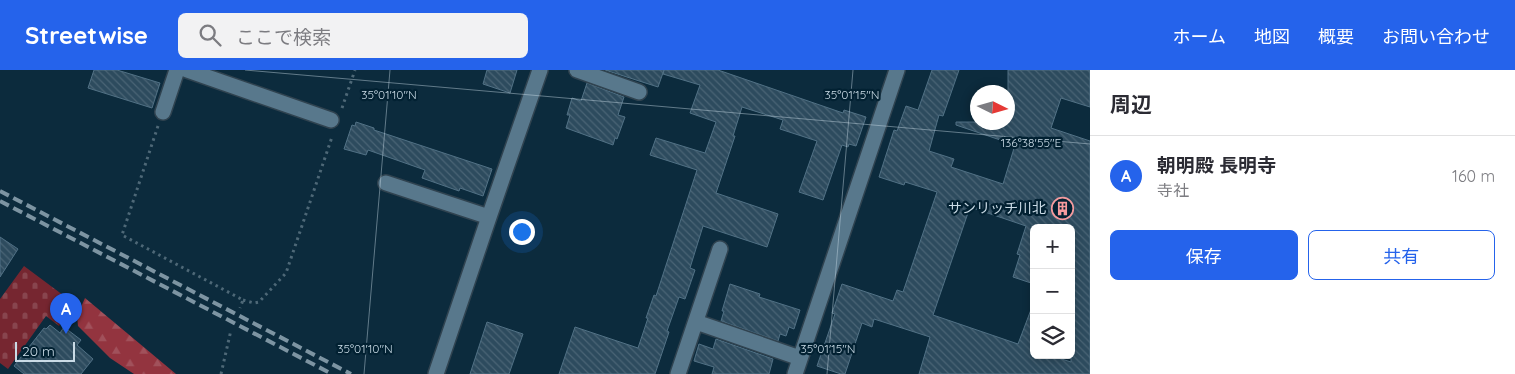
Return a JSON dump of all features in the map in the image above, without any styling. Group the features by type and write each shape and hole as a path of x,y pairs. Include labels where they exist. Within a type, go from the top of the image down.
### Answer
{"street":[{"path":"163,112 177,70"},
{"path":"187,70 334,124"},
{"path":"436,374 540,70"},
{"path":"577,70 639,92"},
{"path":"795,374 897,70"},
{"path":"386,183 489,217"},
{"path":"678,374 720,249"},
{"path":"696,322 800,358"}],"path":[{"path":"163,112 122,236 243,300 254,303 259,302 286,273 334,124 355,70"},
{"path":"240,308 243,300"},
{"path":"221,374 231,330"}],"green space":[{"path":"24,266 75,304 59,326 46,316 8,369 0,363 0,299"},
{"path":"85,298 176,374 134,374 110,358 78,326 77,316"}],"building":[{"path":"94,70 117,70 160,83 152,108 88,88"},
{"path":"487,70 517,70 510,93 483,84"},
{"path":"605,70 664,70 658,87"},
{"path":"664,70 718,70 843,113 844,110 866,117 856,146 849,144 848,147 842,145 823,200 799,192 817,141 780,129 783,120 742,107 733,136 735,136 716,193 778,214 767,247 703,226 690,268 695,270 685,299 679,297 655,374 559,374 575,327 638,348 648,318 646,318 654,295 656,296 697,170 650,155 656,138 705,153 716,122 690,113 700,85 663,74"},
{"path":"932,70 959,70 943,116 939,115 929,151 954,159 951,167 1003,184 1015,145 971,130 1015,130 1015,85 1008,85 1008,70 1090,70 1090,107 1061,98 1051,128 1090,141 1090,374 919,374 930,337 874,319 872,327 862,323 845,374 817,366 835,314 832,313 842,284 893,301 897,290 903,292 937,192 905,182 904,185 879,177 894,130 897,131 906,106 918,110","holes":["970,207 1026,226 1017,254 1020,255 1013,277 1030,283 1030,224 1075,224 1075,359 1071,359 1071,362 1062,359 1030,359 1030,312 1018,344 933,315"]},
{"path":"587,83 624,97 618,115 625,117 613,145 566,128 570,115 567,115 572,98 581,101"},
{"path":"356,122 374,128 374,130 492,169 483,196 460,188 459,191 422,178 425,170 368,150 366,155 344,149 352,125 355,126"},
{"path":"956,122 970,122 970,130 956,125"},
{"path":"0,237 18,249 0,277"},
{"path":"730,284 760,294 759,297 800,310 794,329 789,327 786,336 780,334 778,341 721,321"},
{"path":"487,322 523,334 509,374 470,374"},
{"path":"50,325 60,333 64,327 81,340 77,345 93,359 81,374 24,374 14,366 44,328 46,329"},
{"path":"716,339 773,359 769,374 712,374 714,367 694,361 699,344 713,349"}],"railway":[{"path":"0,191 351,374"},
{"path":"0,201 332,374"}],"place":[{"name":"サンリッチ川北","path":"1062,208"},
{"name":"朝明殿 長明寺","path":"66,334"}]}
